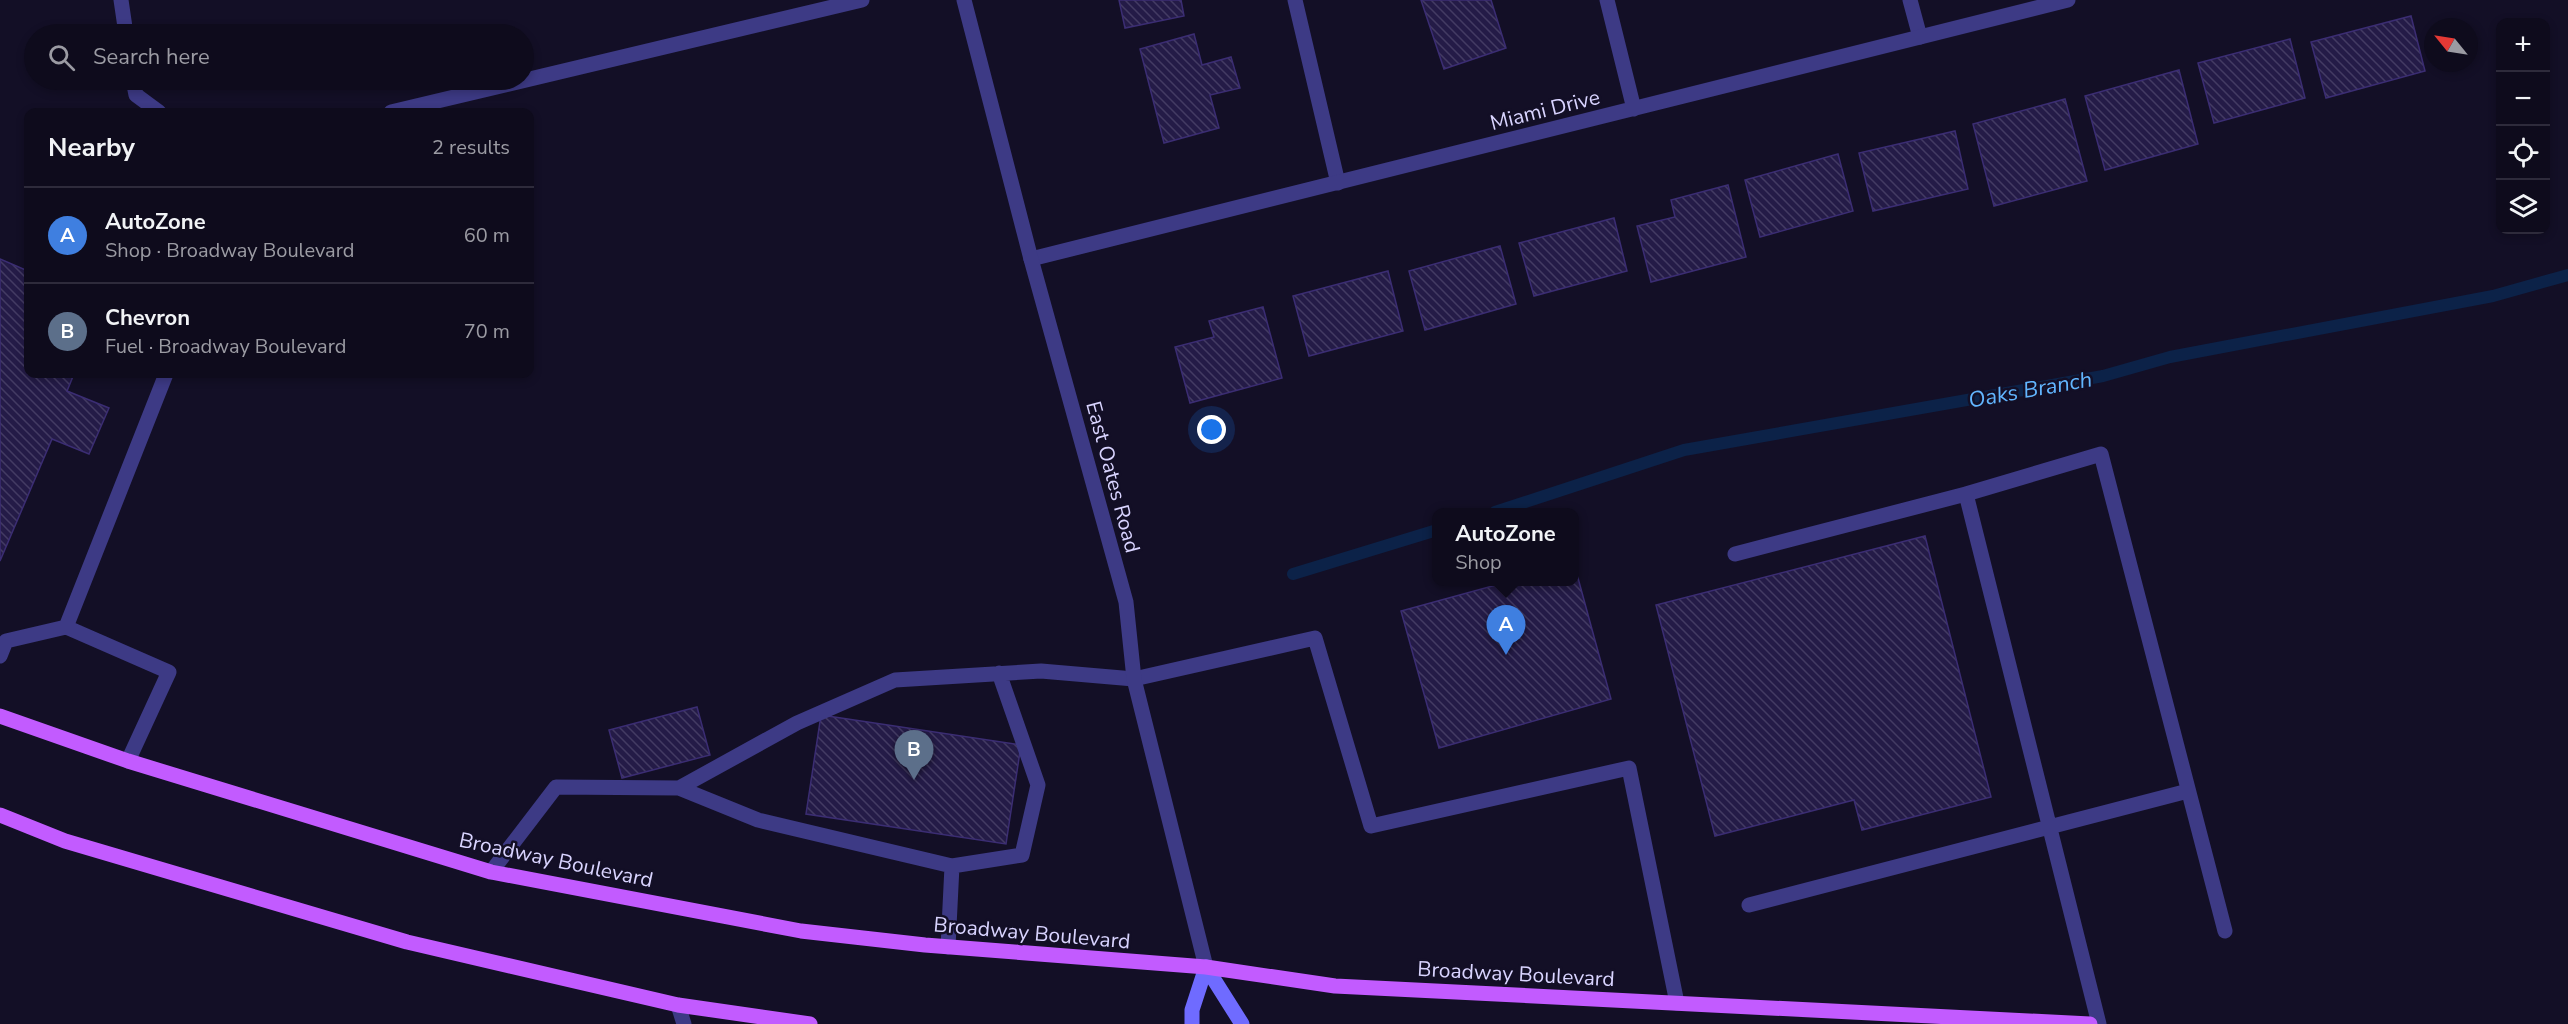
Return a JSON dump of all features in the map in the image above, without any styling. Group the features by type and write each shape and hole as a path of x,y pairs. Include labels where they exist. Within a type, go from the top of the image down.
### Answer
{"main road":[{"name":"Broadway Boulevard","path":"0,716 128,761 491,872 801,932 948,947 1206,968 1335,986 2090,1024"},
{"path":"0,815 65,841 407,942 678,1005 810,1024"},
{"path":"1191,1024 1192,1010 1206,968"},
{"name":"East Oates Road","path":"1206,968 1242,1024"}],"street":[{"path":"121,0 125,24"},
{"path":"534,78 862,0"},
{"name":"East Oates Road","path":"964,0 1031,259 1126,602 1134,679 1206,968"},
{"path":"1295,0 1338,183"},
{"path":"1607,0 1634,109"},
{"path":"1910,0 1920,37"},
{"name":"Miami Drive","path":"1031,259 2068,0"},
{"path":"135,90 136,95 154,108"},
{"path":"408,108 484,90"},
{"path":"66,627 164,378"},
{"path":"1735,554 1966,494 2101,454 2225,931"},
{"path":"1966,494 2099,1024"},
{"path":"0,656 6,641 66,627 169,672 128,761"},
{"path":"679,788 797,723 895,680 1041,671 1134,679 1315,638 1371,826 1629,768 1677,1003"},
{"path":"491,872 556,787 679,788 758,820 952,866 1022,855 1038,785 999,673"},
{"path":"1749,905 2188,791"},
{"path":"948,947 952,866"},
{"path":"678,1005 684,1024"}],"building":[{"path":"1119,0 1181,0 1184,16 1125,28"},
{"path":"1421,0 1491,0 1506,48 1444,69"},
{"path":"2411,16 2424,71 2326,98 2311,42"},
{"path":"1194,34 1202,65 1231,57 1240,88 1210,95 1219,128 1164,143 1140,49"},
{"path":"2290,39 2305,98 2214,123 2198,63"},
{"path":"2179,70 2198,144 2105,170 2085,96"},
{"path":"2065,99 2087,181 1994,206 1973,124"},
{"path":"1955,131 1968,189 1873,211 1859,153"},
{"path":"1838,154 1853,211 1760,237 1745,180"},
{"path":"1728,185 1746,257 1651,282 1637,226 1675,217 1671,200"},
{"path":"1614,218 1627,271 1534,296 1519,243"},
{"path":"1500,246 1516,304 1425,330 1409,271"},
{"path":"0,259 24,269 24,378 72,378 67,391 109,408 89,454 52,439 0,561"},
{"path":"1388,271 1403,331 1309,356 1293,296"},
{"path":"1263,307 1282,378 1190,403 1175,347 1214,337 1209,321"},
{"path":"1925,536 1991,797 1862,830 1854,800 1715,836 1656,605"},
{"path":"1579,582 1611,699 1439,748 1401,611 1492,586 1579,586"},
{"path":"697,707 710,755 622,778 609,730"},
{"path":"821,715 1021,745 1006,844 806,814"}],"waterway":[{"name":"Oaks Branch","path":"1507,508 1684,450 2103,376 2170,357 2493,296 2568,275"},
{"name":"Oaks Branch","path":"1293,574 1432,532"}],"place":[{"name":"AutoZone","path":"1506,655"},
{"name":"Chevron","path":"914,780"}]}
